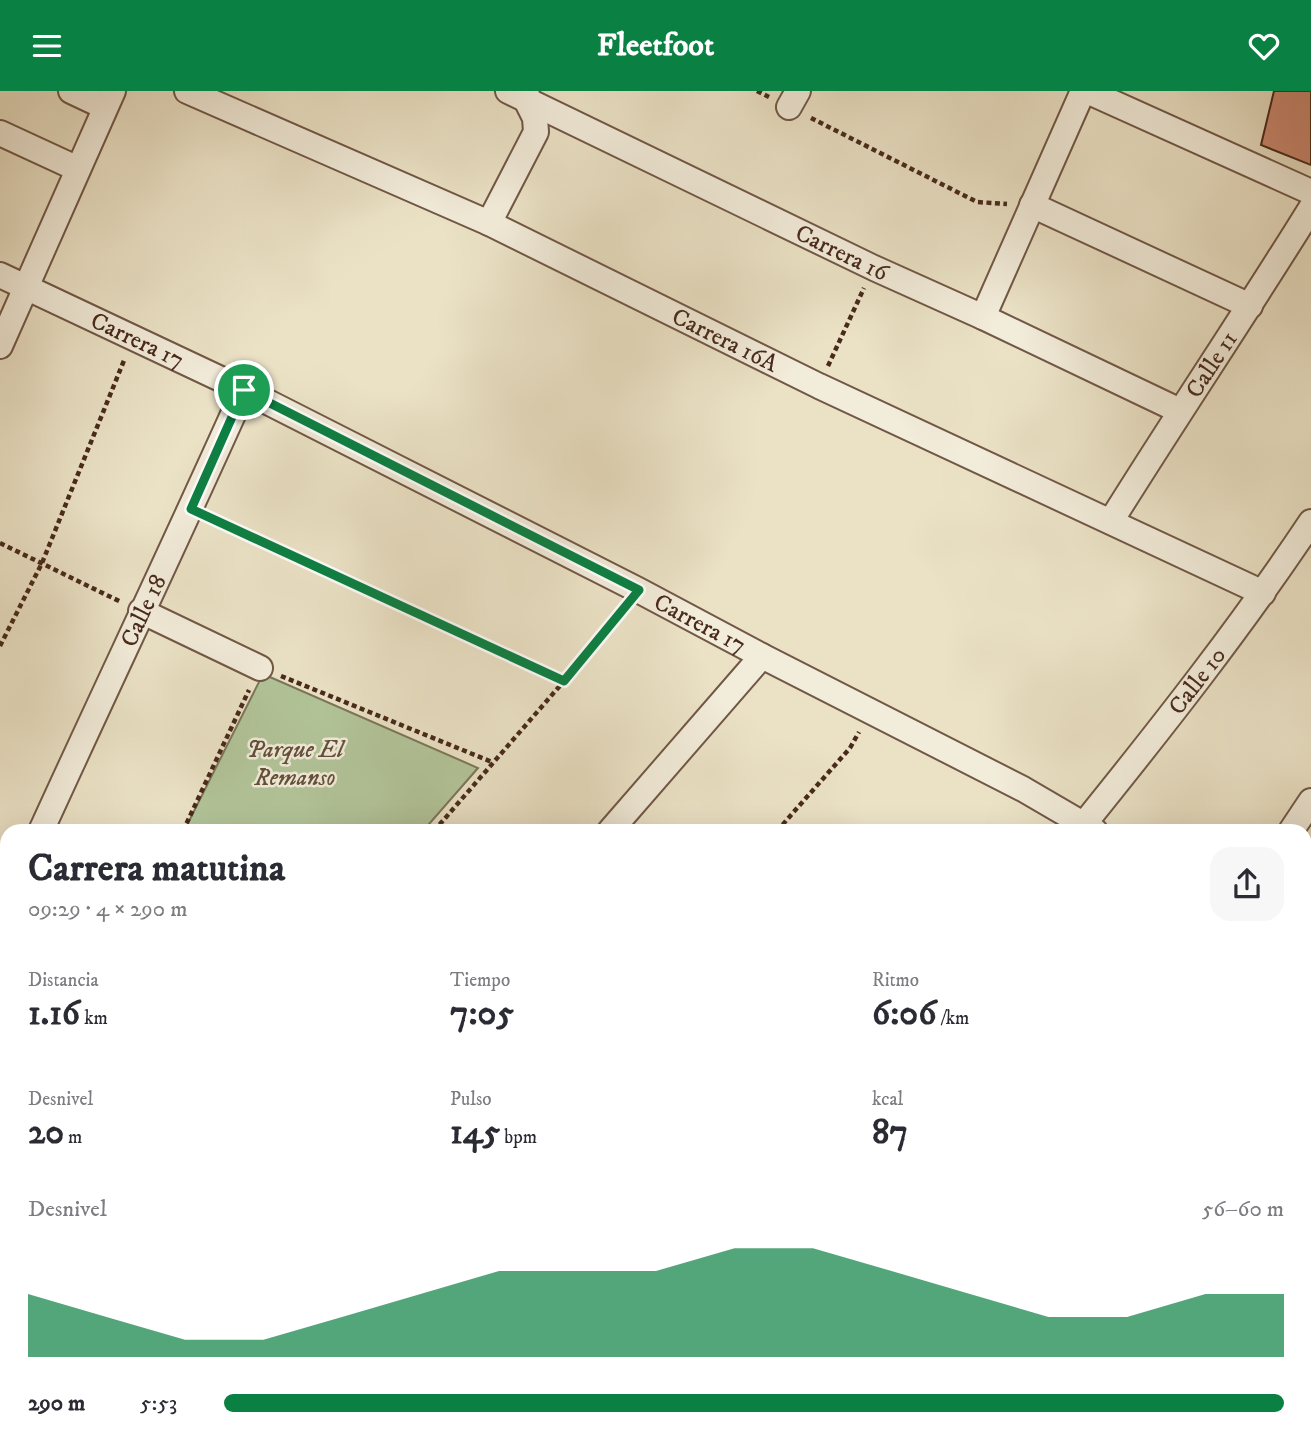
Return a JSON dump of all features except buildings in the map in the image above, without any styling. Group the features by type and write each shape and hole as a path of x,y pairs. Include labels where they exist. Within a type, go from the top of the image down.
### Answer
{"street":[{"path":"0,346 109,99 71,91"},
{"name":"Carrera 16A","path":"187,91 489,223 820,386 1264,593"},
{"path":"983,317 1085,91 1311,191"},
{"path":"489,223 536,132 535,118 520,94"},
{"name":"Carrera 16","path":"520,94 874,268 1180,411"},
{"path":"0,133 78,169"},
{"path":"1032,205 1250,306"},
{"name":"Calle 11","path":"1111,521 1311,208"},
{"name":"Carrera 17","path":"0,275 244,390 639,590 1023,789 1077,824"},
{"name":"Calle 18","path":"44,824 244,390"},
{"name":"Calle 10","path":"1089,824 1264,593 1311,521"},
{"path":"141,611 260,667"},
{"path":"616,824 762,656"},
{"path":"1296,824 1311,801"}],"path":[{"path":"757,91 793,99 977,202 1032,205"},
{"path":"820,386 874,268"},
{"path":"0,646 42,563 133,338"},
{"path":"191,509 564,681"},
{"path":"0,543 141,611"},
{"path":"440,824 639,590"},
{"path":"186,824 260,667 492,762"},
{"path":"783,824 850,748 870,712"}],"green space":[{"name":"Parque El Remanso","path":"263,674 478,768 429,824 188,824"}],"route":[{"path":"244,390 639,590 564,681 191,509 244,390"}]}
